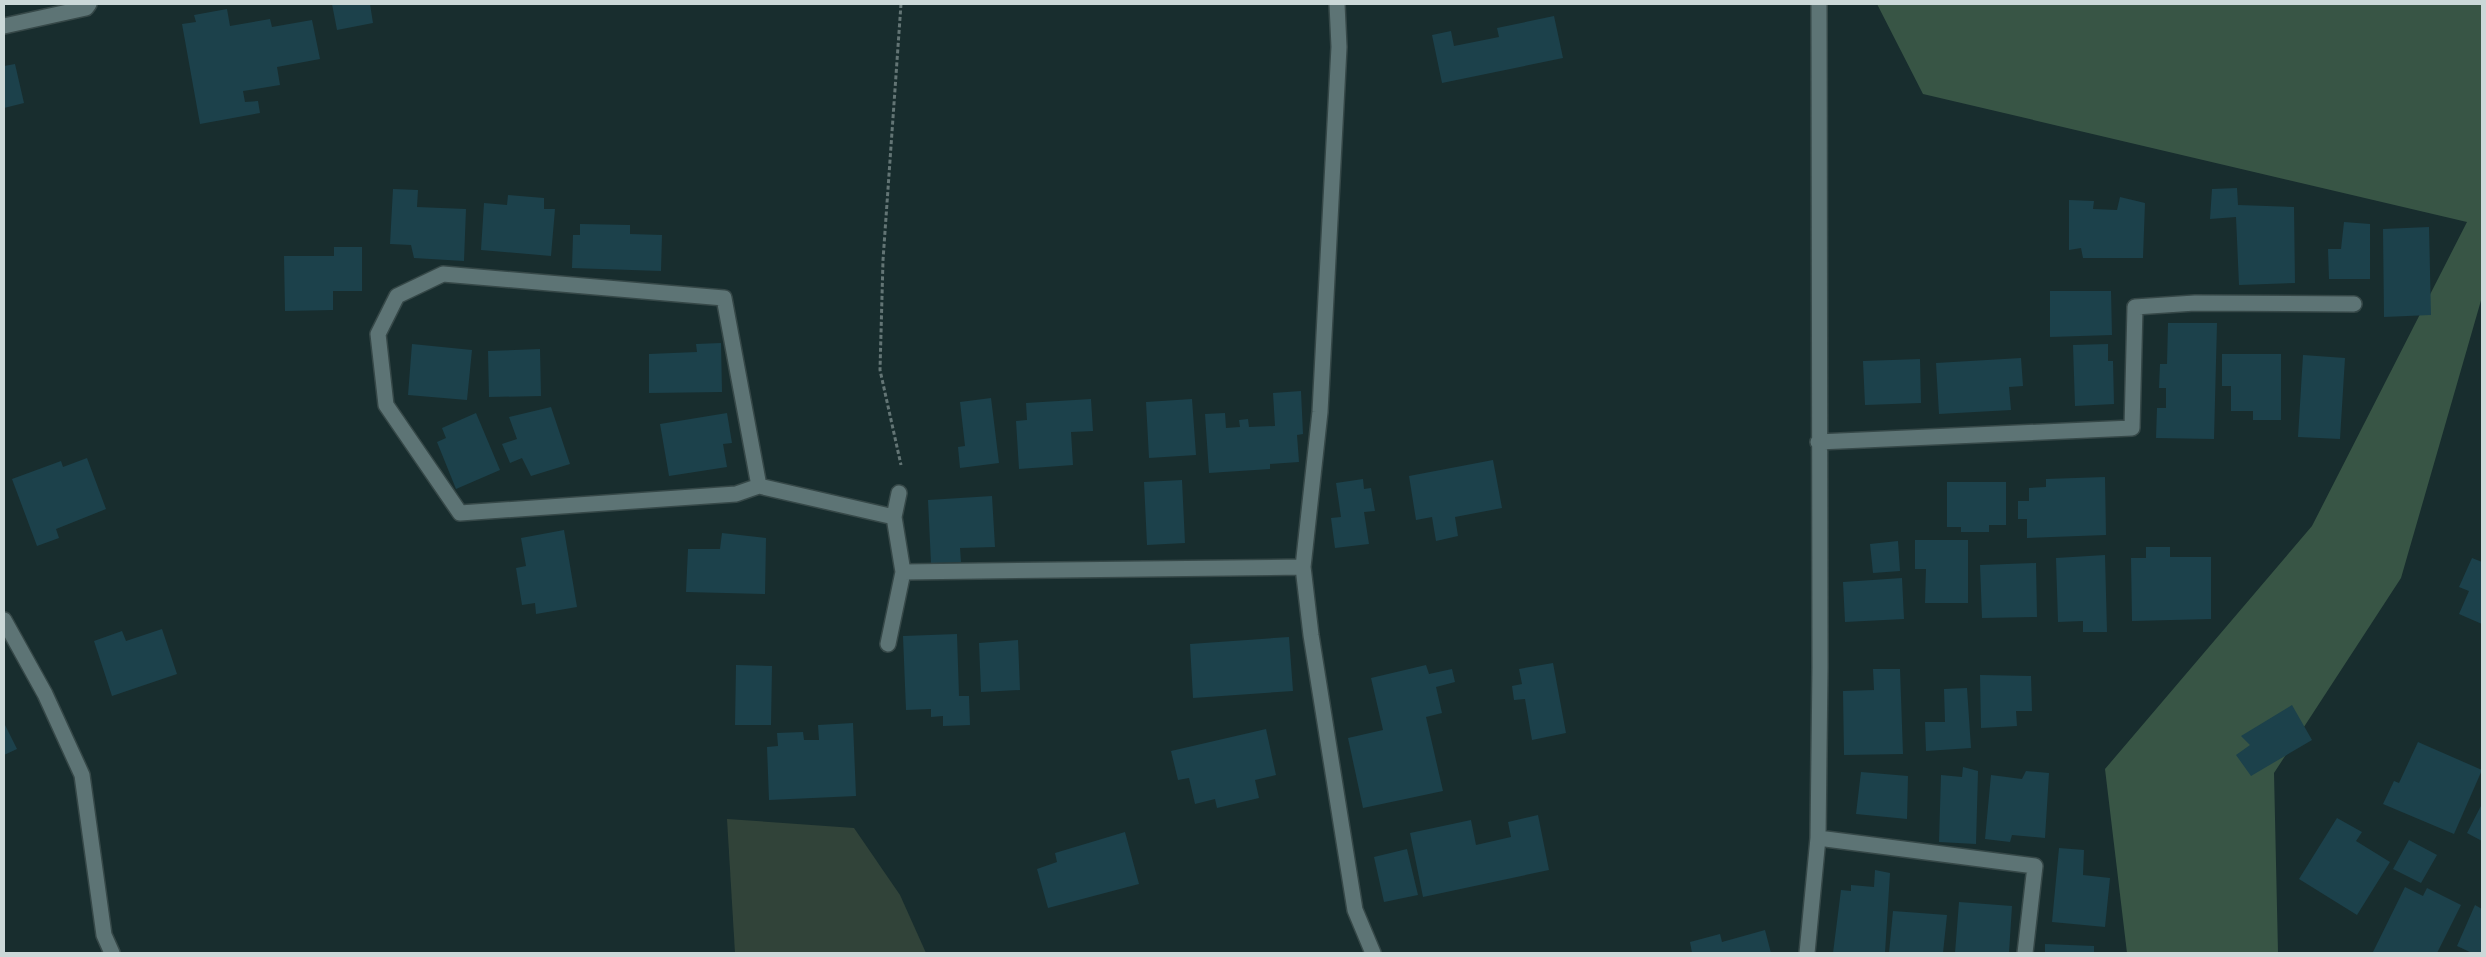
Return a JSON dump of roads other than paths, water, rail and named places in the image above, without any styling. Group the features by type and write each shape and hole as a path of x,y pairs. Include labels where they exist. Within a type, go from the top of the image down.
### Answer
{"street":[{"path":"4,26 86,8 89,4"},
{"path":"1337,4 1339,47 1320,412 1303,567 1311,635 1355,910 1373,953"},
{"path":"1807,953 1818,838 1820,667 1818,442 1821,166 1819,4"},
{"path":"759,486 724,298 443,274 397,296 378,334 386,406 460,513 736,494 759,486 894,517"},
{"path":"1818,442 2132,428 2134,307 2195,303 2354,304"},
{"path":"888,644 903,572 894,517 899,493"},
{"path":"903,572 1303,567"},
{"path":"4,620 45,694 82,775 104,935 112,953"},
{"path":"1818,838 2035,866 2025,953"}]}
